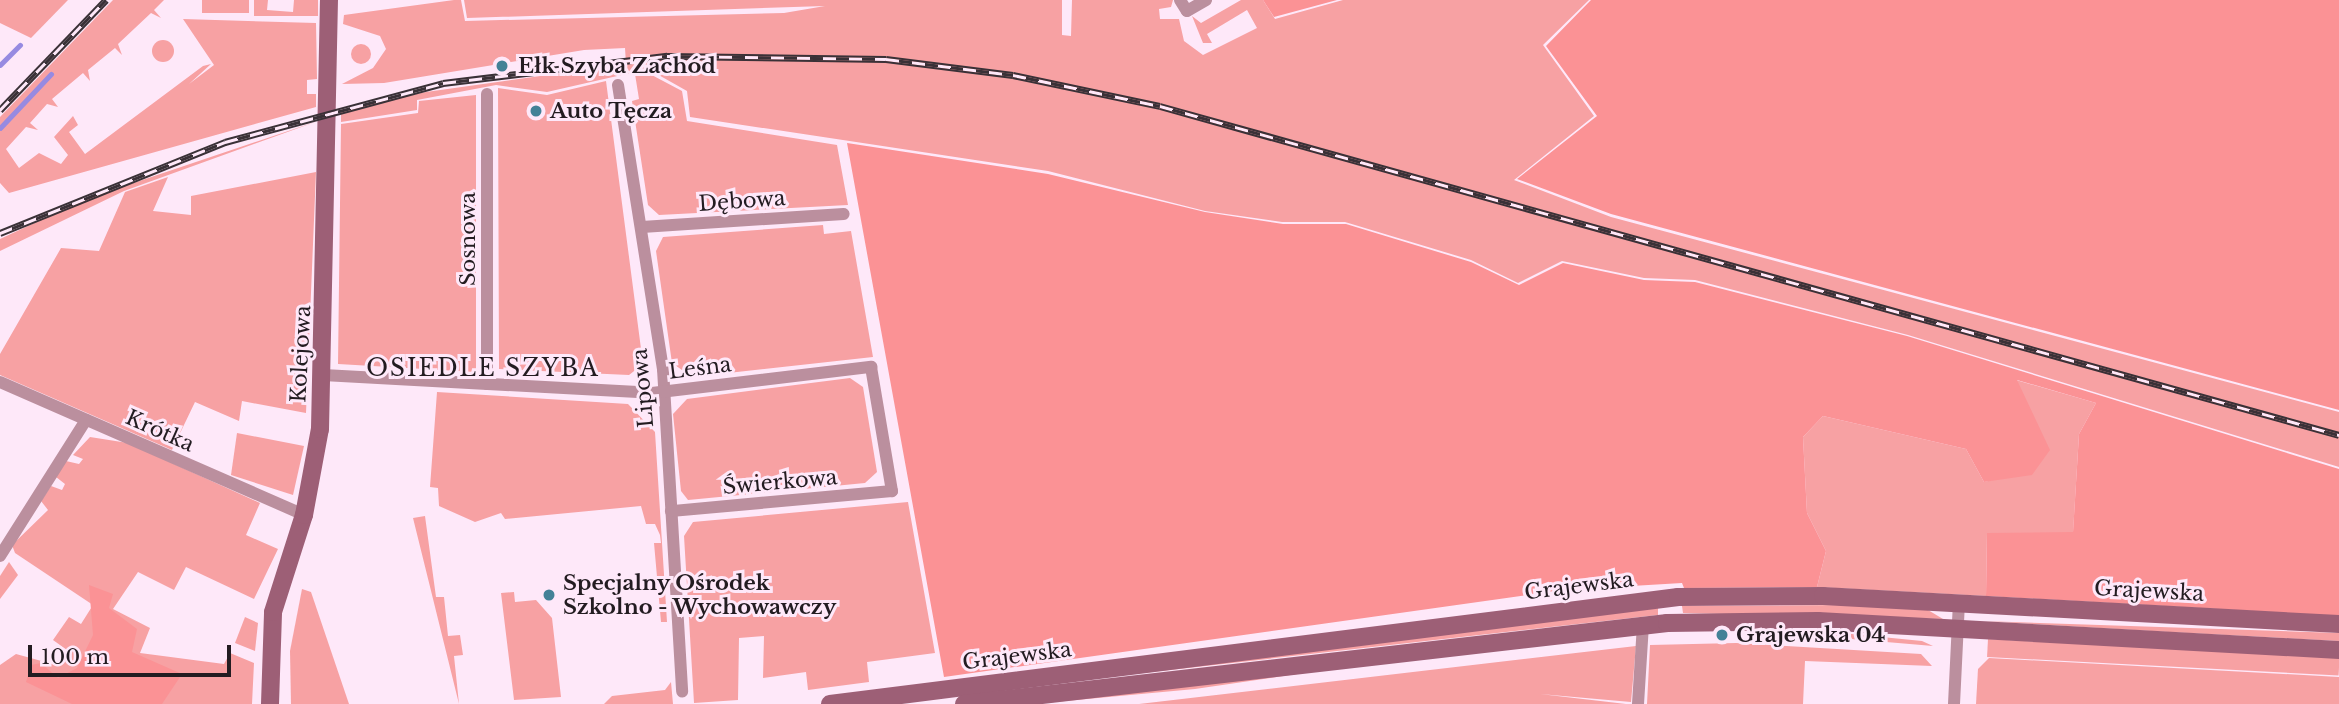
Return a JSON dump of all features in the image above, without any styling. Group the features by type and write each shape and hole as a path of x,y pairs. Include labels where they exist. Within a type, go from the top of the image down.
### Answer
{"main road":[{"name":"Kolejowa","path":"270,704 273,612 304,515 323,375 330,0"},
{"name":"Grajewska","path":"830,704 926,700 1678,597 1959,603 2339,624"},
{"name":"Grajewska","path":"964,704 1643,624 1806,621 2339,650"}],"street":[{"path":"1180,0 1187,10 1206,0"},
{"name":"Lipowa","path":"618,85 642,227 664,392 682,691"},
{"name":"Sosnowa","path":"487,94 487,384"},
{"name":"Dębowa","path":"642,227 845,214"},
{"name":"Leśna","path":"323,375 664,392 871,367 892,491"},
{"name":"Krótka","path":"0,382 304,515"},
{"path":"2,550 86,420"},
{"name":"Świerkowa","path":"671,511 892,491"},
{"path":"1954,704 1959,603"},
{"path":"1638,704 1643,624"}],"shaded area":[{"path":"0,0 68,0 31,38 0,23"},
{"path":"113,0 164,0 154,10 161,18 151,13 118,44 122,55 115,48 88,70 90,81 83,73 52,99 58,107 47,104 30,123 38,130 26,127 6,149 19,168 39,153 61,164 68,155 54,137 73,116 78,125 69,132 85,154 203,66 211,64 189,84 214,65 183,19 316,23 317,79 307,80 307,94 316,94 316,107 9,193 0,183 0,117"},
{"path":"202,0 249,0 249,13 202,13"},
{"path":"254,0 268,0 267,10 293,12 294,0 318,0 318,16 254,16"},
{"path":"461,0 465,21 784,13 825,6 467,18 464,0 1062,0 1062,35 1071,36 1072,0 1173,0 1171,7 1159,9 1160,19 1179,19 1184,41 1203,55 1257,28 1247,10 1207,34 1212,43 1203,43 1192,16 1201,23 1241,0 1263,0 1275,19 1343,0 1589,0 1543,45 1594,116 1514,180 1611,217 2339,412 2339,467 1908,335 1695,280 1644,278 1562,261 1518,283 1471,260 1345,222 1282,222 1205,211 1048,171 690,117 687,91 648,69 547,92 496,85 417,100 417,110 341,122 341,110 426,92 626,64 625,48 584,50 384,83 342,84 373,68 386,49 380,36 343,24 344,15"},
{"path":"1263,0 1337,0 1274,17"},
{"path":"1591,0 2339,0 2339,410 1611,214 1517,179 1597,116 1546,46"},
{"path":"163,40 171,43 174,51 171,59 163,62 155,59 152,51 155,43"},
{"path":"361,44 368,47 371,54 368,61 361,64 354,61 351,54 354,47"},
{"path":"648,73 682,91 687,121 837,145 848,205 659,215 648,205 632,101 639,99 635,74"},
{"path":"606,81 643,364 629,375 499,369 498,88 547,95"},
{"path":"476,95 476,372 338,364 341,124 418,113 419,101"},
{"path":"318,121 124,191 0,251 0,239 86,199"},
{"path":"847,143 1048,174 1205,212 1283,224 1346,224 1471,262 1519,285 1563,263 1644,280 1695,282 1907,336 2339,469 2339,616 1986,596 1987,533 2073,532 2079,434 2096,403 2017,380 2050,450 2032,475 1984,482 1966,449 1823,416 1803,437 1807,513 1826,551 1817,587 1684,588 1682,583 1564,590 944,677"},
{"path":"316,172 306,413 242,401 239,421 195,402 172,450 0,375 0,354 61,248 99,251 125,192 168,177 153,211 191,215 191,196"},
{"path":"823,225 824,234 851,231 873,357 692,377 672,363 656,251 663,237"},
{"path":"850,378 863,387 877,472 865,483 688,500 681,491 673,414 687,399"},
{"path":"2016,380 2096,403 2079,434 2073,533 1987,533 1986,596 1817,587 1826,551 1807,513 1803,437 1823,416 1966,449 1984,482 2001,478"},
{"path":"437,392 628,404 655,432 667,622 661,622 654,543 661,543 660,535 655,524 646,524 641,506 505,519 501,513 475,522 439,506 438,488 430,487"},
{"path":"237,433 304,446 293,495 231,475"},
{"path":"90,437 128,443 260,503 246,535 278,549 254,599 186,567 174,590 138,572 113,609 150,628 140,653 224,664 230,653 254,663 252,704 0,704 0,665 16,654 56,665 67,650 53,640 69,617 81,624 93,605 15,553 12,545 48,510 41,501 51,486 62,490 65,484 56,477 66,461 79,464 83,459 73,455"},
{"path":"908,502 935,653 867,662 869,682 808,690 806,672 763,678 764,636 739,638 738,700 694,703 684,536 693,522"},
{"path":"425,516 436,597 444,597 448,636 460,635 463,655 454,656 459,704 413,518"},
{"path":"9,562 18,575 0,599 0,576"},
{"path":"89,585 113,594 109,608 137,629 132,652 182,674 162,704 72,704 26,682 31,665 41,663 58,678 77,668 93,635"},
{"path":"302,589 311,592 349,704 291,704 290,651"},
{"path":"514,592 515,602 536,600 552,618 561,697 514,700 501,593"},
{"path":"1842,605 1928,610 1943,619 1683,613 1682,606"},
{"path":"1658,608 1658,615 982,691"},
{"path":"245,617 258,623 255,651 235,643"},
{"path":"1982,621 2339,633 2339,641 2169,632"},
{"path":"1801,629 1922,641 1933,646 1781,633"},
{"path":"1988,639 2339,657 2339,675 1987,657"},
{"path":"1736,643 1921,654 1932,666 1805,661 1803,704 1647,704 1650,645"},
{"path":"1636,646 1631,702 1540,694 1626,704 1139,704"},
{"path":"1406,658 1195,689 1033,704"},
{"path":"1989,658 2339,677 2339,704 1976,704 1978,669"},
{"path":"671,682 673,704 604,704 612,696 665,690"}],"waterway":[{"path":"0,65 20,45"},
{"path":"0,128 51,74"}],"railway":[{"path":"0,110 106,0"},
{"path":"0,233 225,142 443,83 667,56 886,59 1013,75 1160,106 2339,435"}],"place":[{"name":"Ełk Szyba Zachód","path":"502,66"},
{"name":"Auto Tęcza","path":"536,111"},
{"name":"Specjalny Ośrodek Szkolno - Wychowawczy","path":"549,595"},
{"name":"Grajewska 04","path":"1722,635"}],"district":[{"name":"OSIEDLE SZYBA","path":"483,368"}]}
